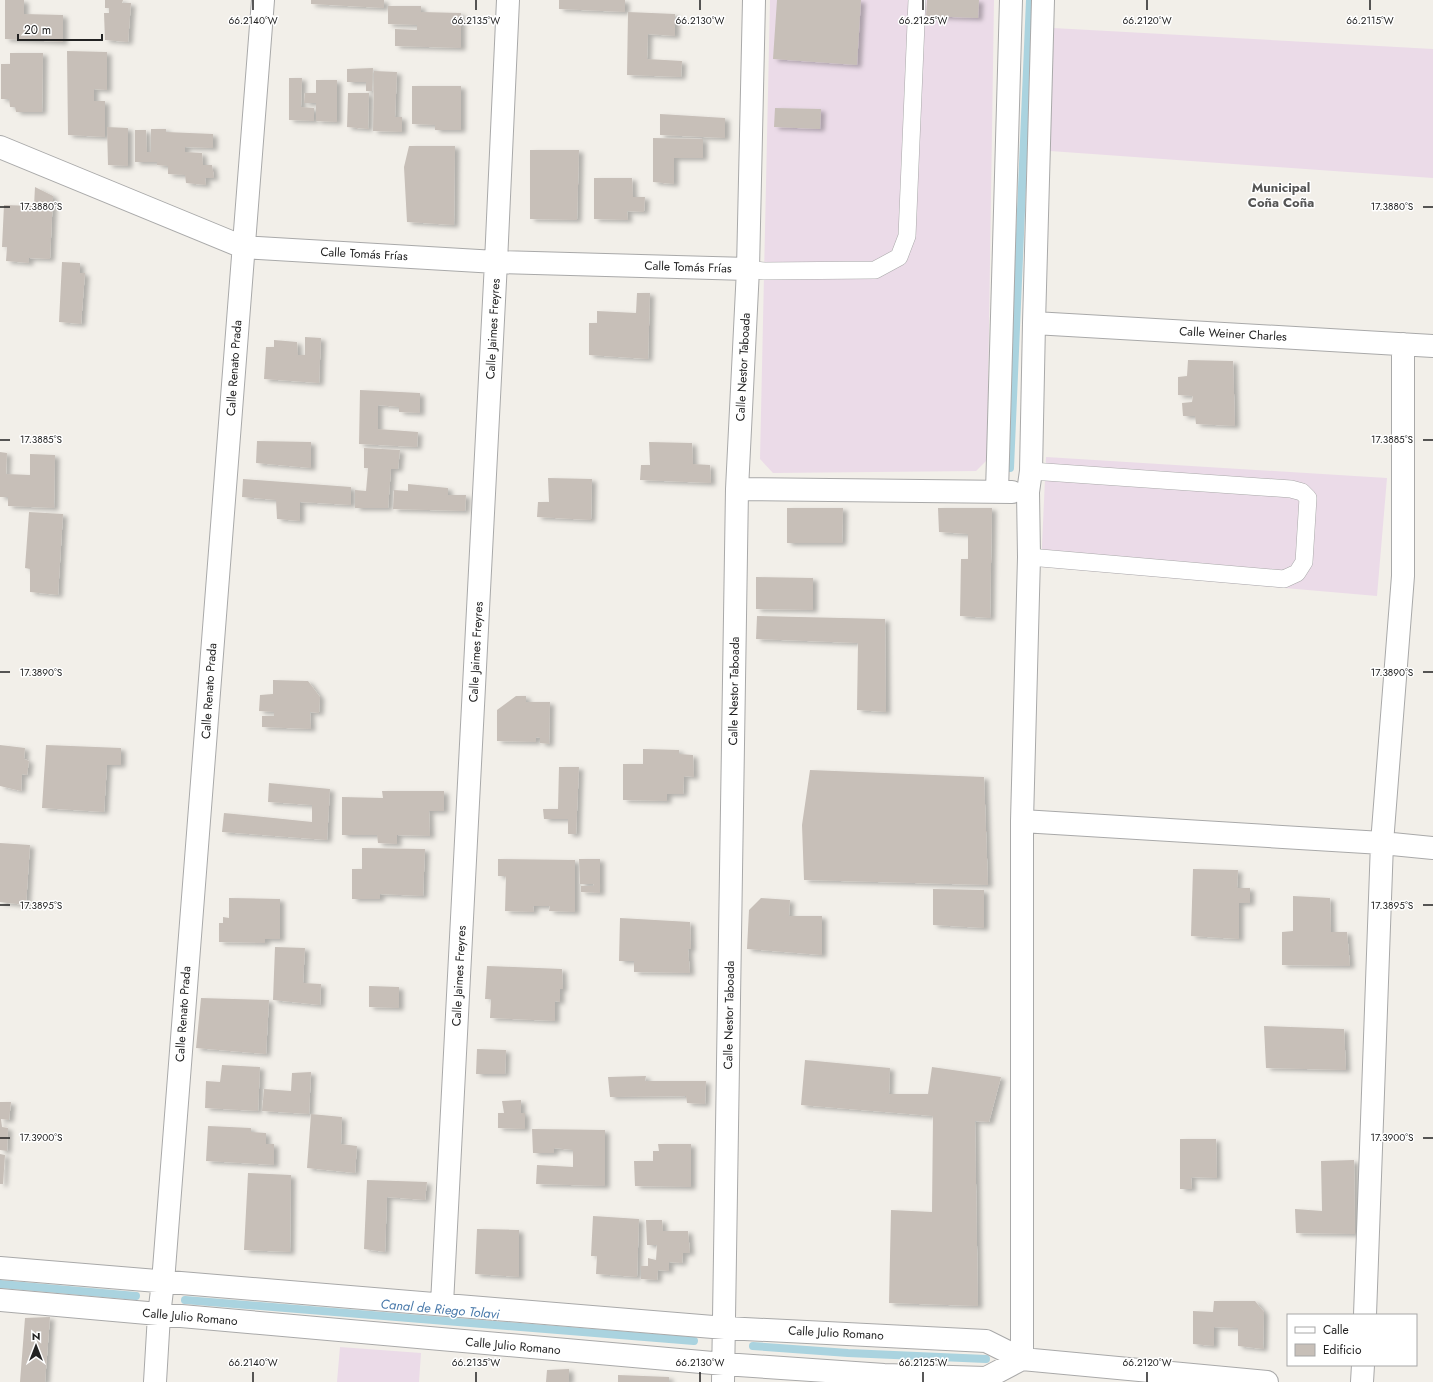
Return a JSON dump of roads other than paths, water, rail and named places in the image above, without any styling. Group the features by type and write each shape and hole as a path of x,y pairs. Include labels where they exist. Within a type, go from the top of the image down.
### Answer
{"street":[{"name":"Calle Renato Prada","path":"154,1382 263,0"},
{"name":"Calle Jaimes Freyres","path":"442,1304 496,262 508,0"},
{"name":"Calle Nestor Taboada","path":"723,1373 725,1328 737,489 748,269 754,0"},
{"path":"997,492 1011,0"},
{"path":"1022,1359 1022,821 1043,0"},
{"name":"Calle Tomás Frías","path":"0,147 243,247 496,262 748,269"},
{"name":"Calle Weiner Charles","path":"1034,323 1433,346"},
{"path":"1365,1314 1382,843 1403,576 1403,344"},
{"path":"737,489 997,492 1030,482"},
{"path":"1022,821 1382,843 1433,848"},
{"name":"Calle Julio Romano","path":"0,1268 725,1328 986,1341 1022,1359 1268,1382"},
{"name":"Calle Julio Romano","path":"0,1300 723,1373 986,1378 1022,1359"},
{"path":"1362,1382 1363,1366"}],"lane":[{"path":"748,269 764,271 875,270 899,257 907,236 918,0"},
{"path":"1029,557 1284,579 1297,573 1304,562 1308,498 1302,492 1291,489 1030,482"}],"waterway":[{"path":"1010,468 1030,0"},
{"name":"Canal de Riego Tolavi","path":"0,1284 136,1296"},
{"name":"Canal de Riego Tolavi","path":"185,1300 694,1341"},
{"path":"753,1346 848,1353 986,1359"}],"district":[{"name":"Municipal Coña Coña","path":"1281,194"}]}
